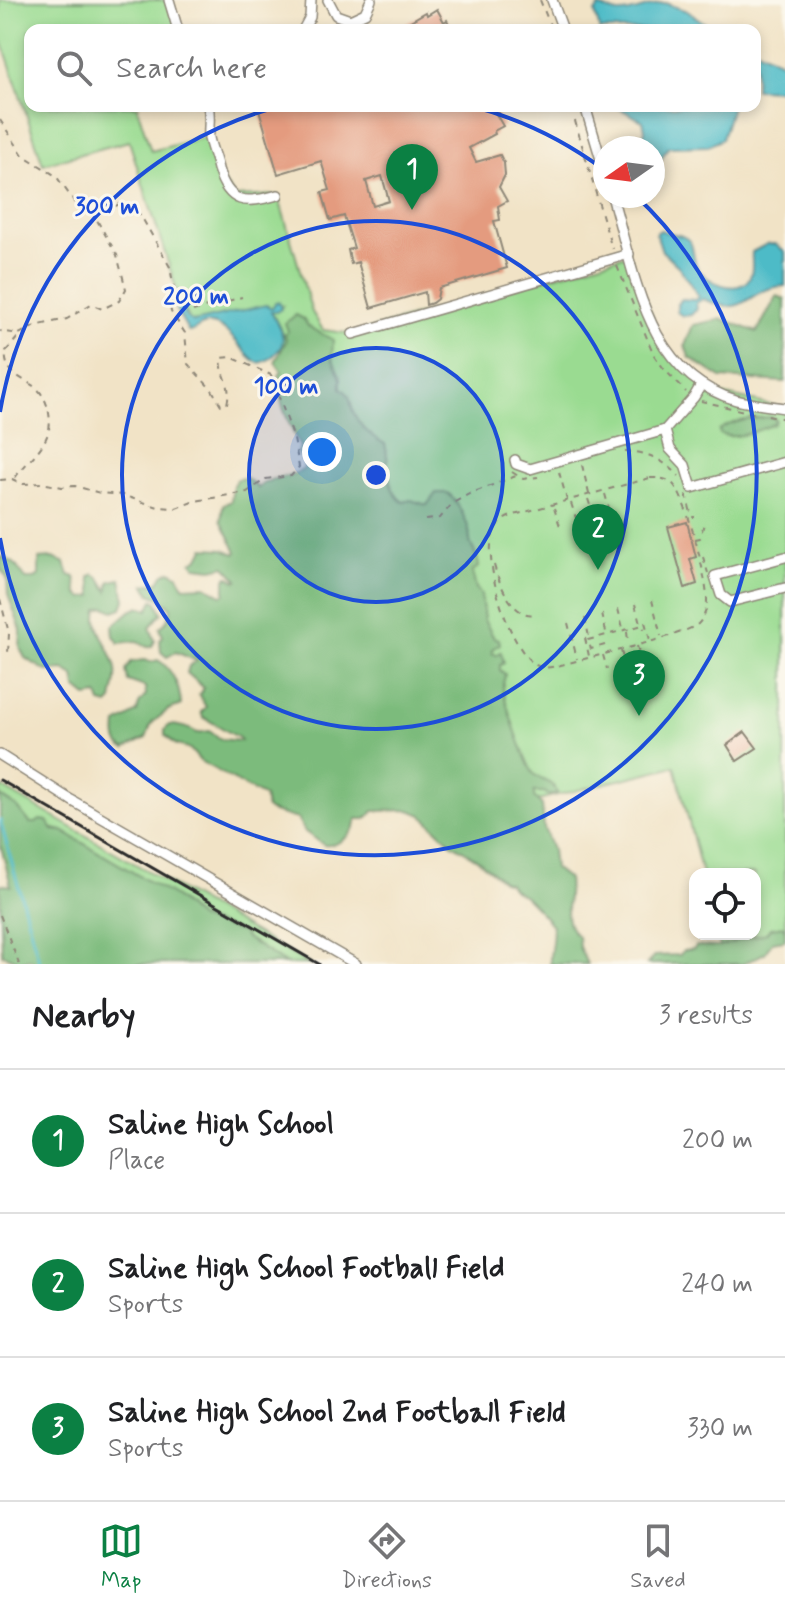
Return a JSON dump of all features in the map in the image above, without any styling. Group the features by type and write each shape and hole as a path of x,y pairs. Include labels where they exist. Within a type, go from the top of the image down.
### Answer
{"street":[{"path":"169,0 176,24"},
{"path":"306,24 311,0"},
{"path":"328,0 336,15 350,20 365,13 371,0"},
{"path":"552,0 561,24"},
{"path":"210,112 209,136 227,191 248,200 278,195"},
{"path":"587,112 594,136"},
{"path":"616,208 658,338 679,367 701,385 736,400 785,408"},
{"path":"353,334 629,254"},
{"path":"515,460 516,464 530,469 665,430 701,385"},
{"path":"665,430 670,449 685,465 692,488 785,462"},
{"path":"785,557 715,576 721,595 730,602 785,588"},
{"path":"0,755 71,800 356,964"}],"path":[{"path":"540,0 550,24"},
{"path":"0,120 23,155 56,176 85,213 94,215 120,204 134,207 170,267 175,294 170,305 171,312 185,333 188,364 221,405 227,404 229,386 222,358 231,357 271,375 294,439 299,467 291,476 266,479 247,492 195,501 176,508 158,507 122,495 75,486 0,480"},
{"path":"575,121 612,249"},
{"path":"15,479 43,443 49,432 50,420 37,388 13,374 5,358 9,346 35,326 67,319 91,304 99,309 109,306 124,295 126,289 123,268 94,215"},
{"path":"193,311 242,297"},
{"path":"0,331 23,333"},
{"path":"619,453 644,453 668,466 682,482 692,517 695,517"},
{"path":"581,464 590,494"},
{"path":"559,470 567,500"},
{"path":"512,472 527,479 547,474"},
{"path":"426,520 440,518 453,503 469,494 517,476"},
{"path":"650,478 667,480 681,495 705,572 707,601 701,620 687,630 590,657 543,667 535,665 526,656 499,602 494,581 494,531 504,519 590,494 650,478"},
{"path":"605,494 610,512"},
{"path":"588,499 594,517"},
{"path":"571,503 577,521"},
{"path":"554,508 560,526"},
{"path":"694,540 700,538 705,520"},
{"path":"492,551 496,572 515,606 523,615 535,614"},
{"path":"0,599 9,633 8,654"},
{"path":"652,600 662,637"},
{"path":"635,604 640,623"},
{"path":"618,609 628,641"},
{"path":"602,614 605,634 606,644 591,649 588,640 605,634 625,628 643,625 644,629"},
{"path":"585,618 589,637"},
{"path":"645,622 650,640"},
{"path":"568,623 578,660"},
{"path":"585,638 590,657"},
{"path":"636,644 641,660"},
{"path":"621,651 625,665"},
{"path":"603,653 607,669"},
{"path":"0,915 19,964"}],"green space":[{"path":"0,0 169,0 176,24 24,24 24,107 0,35"},
{"path":"26,112 139,112 151,151 209,136 222,181 235,197 278,195 312,312 323,330 353,334 629,254 664,349 721,394 785,408 785,936 722,954 718,940 761,940 761,868 700,868 675,766 526,803 345,587 280,348 283,335 271,311 276,312 282,306 270,308 266,305 197,322 190,321 179,297 129,141 43,164"},
{"path":"777,296 785,299 785,382 721,378 689,357 685,345 693,325 722,319 757,332"},
{"path":"296,315 333,340 332,358 341,378 341,388 349,395 355,416 362,426 385,444 391,483 397,497 403,502 411,500 427,505 436,493 448,493 465,518 479,563 472,572 481,595 484,620 494,638 499,639 500,644 492,649 492,653 497,655 501,652 504,663 500,665 500,670 505,674 504,692 511,716 531,769 537,777 553,786 557,793 550,796 544,792 534,792 534,797 542,805 554,868 568,879 567,917 572,931 578,936 579,947 587,964 550,964 553,929 547,920 525,896 451,843 422,815 410,810 374,811 366,819 357,819 345,838 335,844 324,845 304,831 298,819 270,811 266,808 264,797 200,761 190,749 175,744 165,735 165,730 172,725 197,733 209,731 221,739 241,741 203,717 201,712 206,707 199,695 204,688 187,673 189,666 197,661 176,652 167,657 161,652 160,640 163,637 160,628 171,611 164,600 150,594 145,585 159,582 170,571 178,575 184,587 206,586 221,595 225,594 225,579 228,576 238,580 225,566 212,569 196,567 192,562 199,558 204,548 237,552 221,520 223,505 231,501 233,485 237,479 247,478 258,488 304,469 304,462 298,453 300,447 281,402 284,385 279,375 282,372 275,362 286,341 288,331 285,323"},
{"path":"772,417 776,420 774,424 754,432 733,436 720,434 719,430 731,424"},
{"path":"0,556 14,563 26,579 35,579 39,575 39,559 53,558 65,563 69,575 75,577 78,594 83,598 93,596 90,577 94,574 108,591 110,581 121,579 125,600 122,608 114,611 105,607 98,609 97,617 116,669 112,701 108,705 101,703 98,695 87,697 76,688 74,676 64,670 46,671 25,658 20,648 21,630 8,595 7,577 0,569"},
{"path":"153,600 162,613 150,627 155,641 152,646 147,647 137,641 119,643 113,626 130,611 140,607 148,610"},
{"path":"158,660 168,668 177,686 181,705 168,710 152,723 146,738 125,749 118,742 117,724 137,712 146,695 145,687 128,681 126,670 131,662"},
{"path":"0,786 309,964 286,964 241,932 200,919 175,897 62,831 30,823 17,807 0,796"},
{"path":"0,796 17,807 30,823 47,821 53,830 62,831 175,897 200,919 242,932 246,938 286,964 35,964 30,959 21,962 2,954 0,884 11,886 0,843"},
{"path":"785,926 785,940 772,942 765,953 743,964 647,964 654,956 680,955 696,946 718,947 742,940 761,940 761,934 770,928"}],"water":[{"path":"665,3 687,11 706,24 598,24 595,13 599,7 624,13"},
{"path":"761,52 785,64 785,90 761,89"},
{"path":"626,112 730,112 722,139 708,146 669,147 665,152 665,136 644,136 643,121"},
{"path":"661,230 687,239 701,273 731,287 745,283 750,277 752,252 767,244 776,244 785,252 785,286 760,292 738,305 718,305 703,299 696,303 697,309 691,315 683,316 677,312 677,304 682,299 699,297 679,267 662,251 656,233"},
{"path":"177,298 180,298 187,318 194,322 266,305 272,308 279,302 281,309 271,311 283,338 280,348 270,359 258,363 221,327 206,324 189,332 176,310"}],"building":[{"path":"437,9 444,22 447,20 449,24 405,24 426,12 427,15"},
{"path":"260,112 499,112 496,114 503,126 469,148 476,162 500,155 504,163 505,175 499,187 507,201 498,206 500,220 494,221 507,268 439,288 437,299 426,305 425,292 371,308 358,262 351,264 348,250 354,248 344,216 330,220 322,192 330,190 321,161 278,174","holes":["382,176 389,201 373,206 366,181"]},
{"path":"687,522 696,557 690,559 697,584 685,588 668,527"},
{"path":"745,732 757,748 737,761 727,745"}],"waterway":[{"path":"0,820 40,964"}],"railway":[{"path":"0,780 319,964"}],"place":[{"name":"Saline High School","path":"412,210"},
{"name":"Saline High School Football Field","path":"598,570"},
{"name":"Saline High School 2nd Football Field","path":"639,716"}]}
